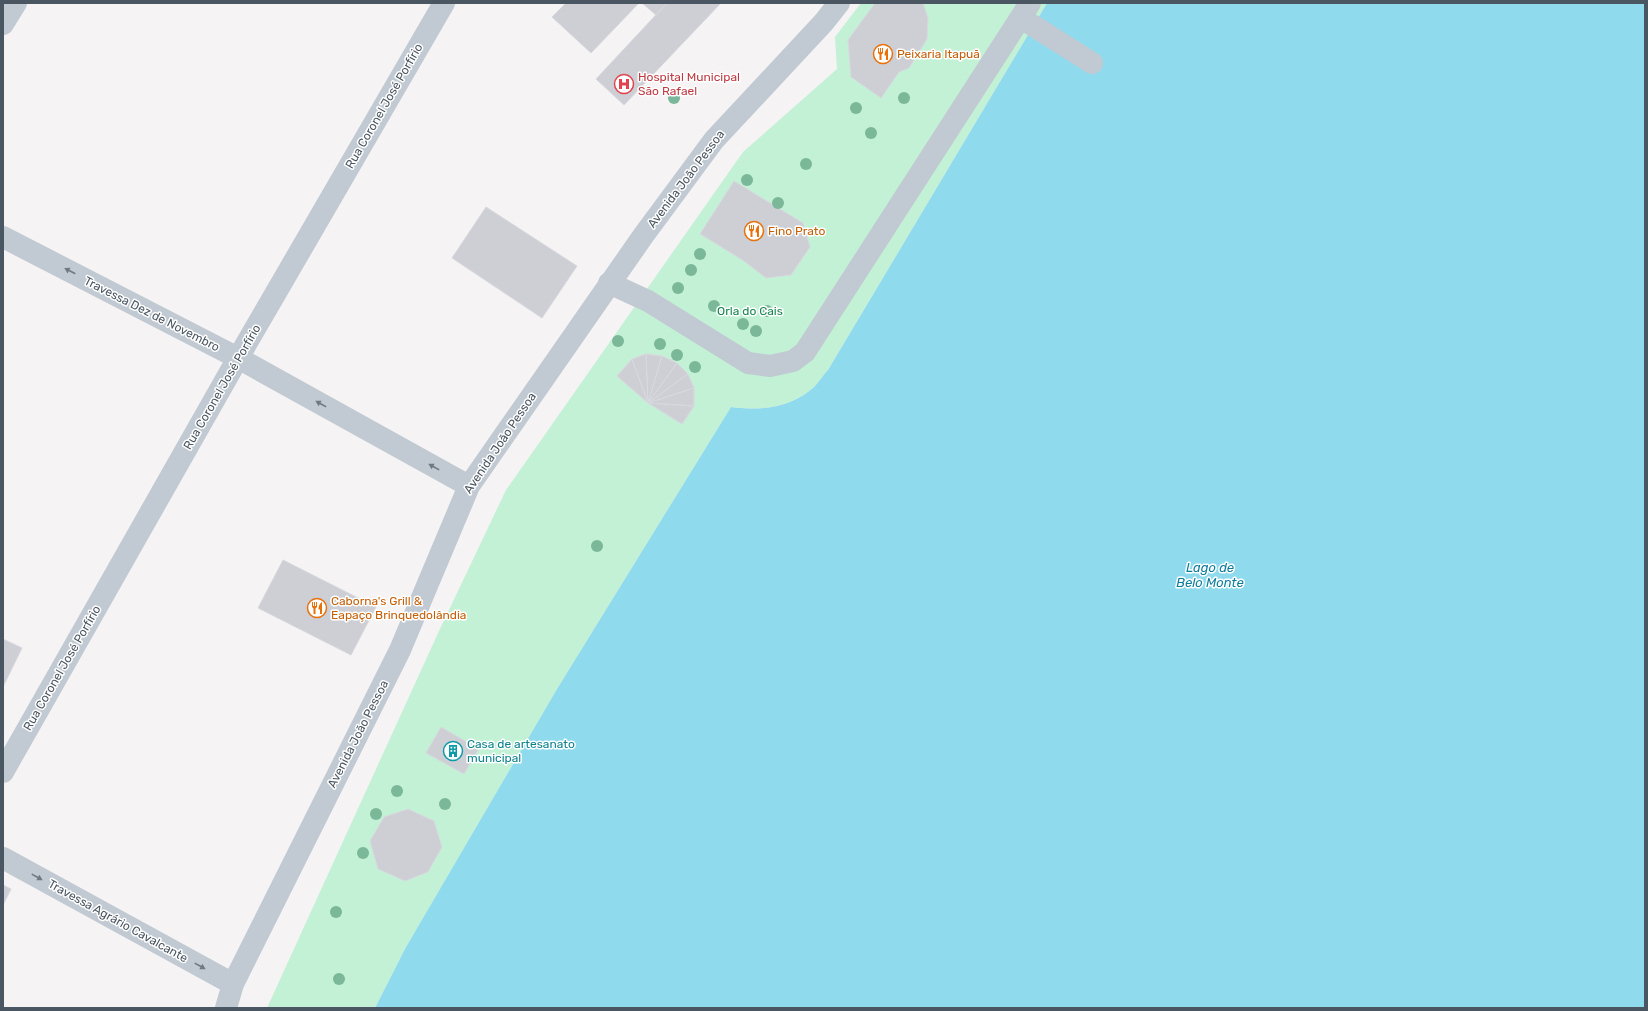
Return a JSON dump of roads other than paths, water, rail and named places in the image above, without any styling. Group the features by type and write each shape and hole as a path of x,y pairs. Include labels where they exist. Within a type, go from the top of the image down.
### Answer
{"street":[{"path":"3,24 16,3"},
{"name":"Rua Coronel José Porfírio","path":"3,772 238,358 444,3"},
{"name":"Avenida João Pessoa","path":"226,1008 233,984 400,650 469,486 610,283 714,140 824,22 839,3"},
{"path":"610,283 648,301 748,363 770,366 793,361 806,352 1025,10 1092,63"},
{"name":"Travessa Dez de Novembro","path":"3,237 238,358 469,486"},
{"name":"Travessa Agrário Cavalcante","path":"3,858 233,984"}],"water":[{"name":"Lago de Belo Monte","path":"1047,3 1645,3 1645,1008 375,1008 406,947 557,689 731,407 753,409 786,404 796,400 814,387 828,370"}],"place":[{"name":"Peixaria Itapuã","path":"883,54"},
{"name":"Hospital Municipal São Rafael","path":"624,84"},
{"name":"Fino Prato","path":"754,231"},
{"name":"Caborna's Grill & Eapaço Brinquedolândia","path":"317,608"},
{"name":"Casa de artesanato municipal","path":"453,751"}],"park label":[{"name":"Orla do Cais","path":"750,311"}]}
